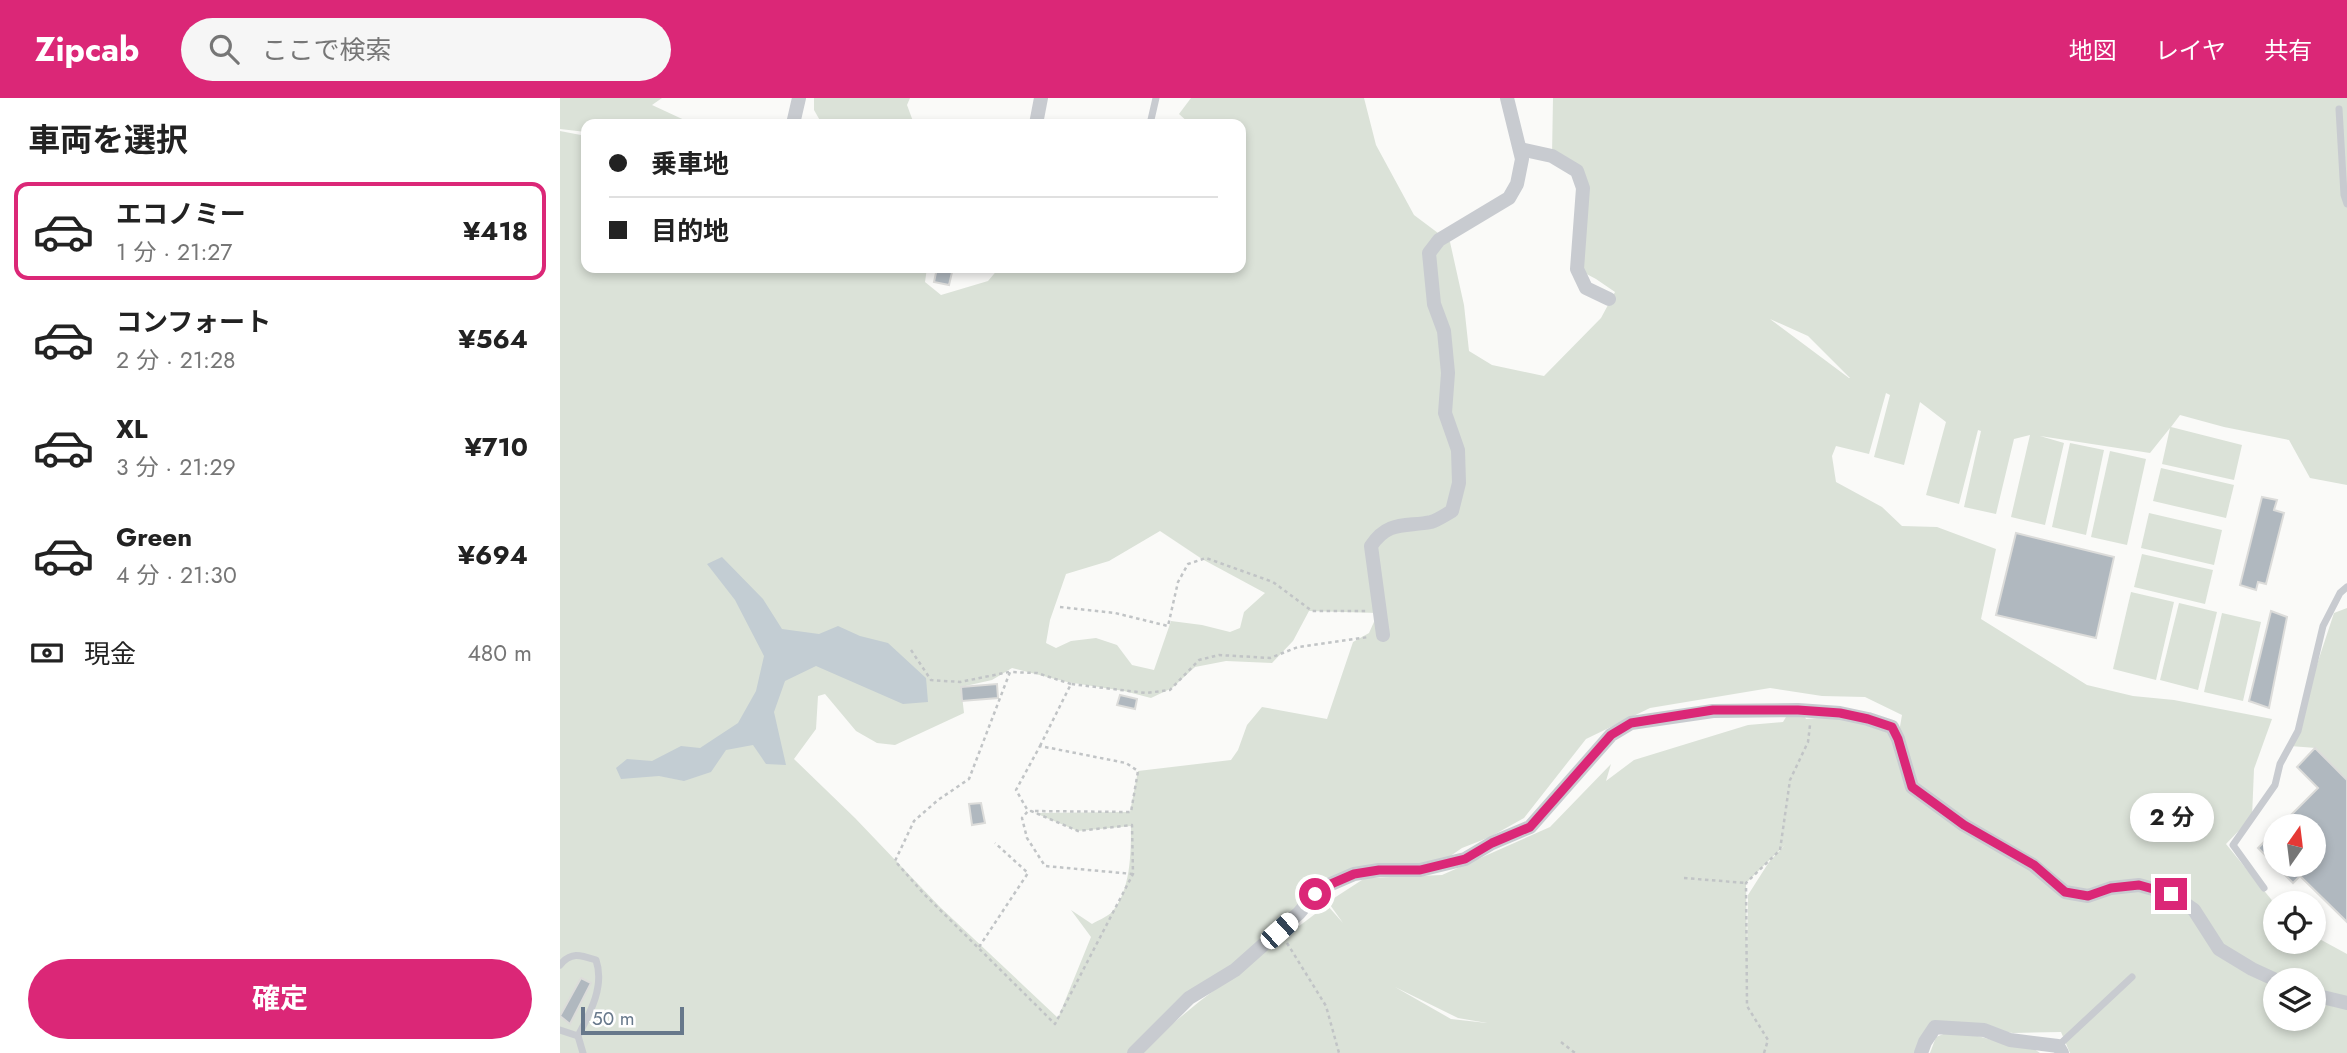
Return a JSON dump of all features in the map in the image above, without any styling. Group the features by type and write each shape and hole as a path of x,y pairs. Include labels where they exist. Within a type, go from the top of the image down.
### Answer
{"street":[{"path":"794,119 799,98"},
{"path":"1037,119 1041,98"},
{"path":"1383,635 1371,546 1378,535 1399,524 1433,521 1452,511 1460,483 1458,450 1445,413 1448,373 1444,331 1434,304 1429,253 1439,240 1509,198 1517,184 1522,159 1507,98"},
{"path":"1520,149 1552,156 1577,171 1583,188 1577,269 1586,288 1609,299"},
{"path":"1134,1053 1189,998 1235,970 1324,887 1354,874 1379,870 1420,870 1465,859 1492,843 1530,827 1611,735 1631,723 1713,710 1840,713 1892,727 1912,787 1964,825 2034,865 2065,892 2088,896 2111,888 2139,885 2171,894 2194,910 2219,949 2263,974"},
{"path":"2326,998 2347,1003"},
{"path":"1921,1053 1935,1027 1983,1030 2010,1040 2060,1049"}],"lane":[{"path":"1151,119 1156,98"},
{"path":"2339,110 2344,195 2347,204"},
{"path":"2264,888 2233,845 2275,785 2280,764 2298,731 2323,626 2340,593 2347,587"},
{"path":"560,965 566,957 578,954 596,960 601,974 591,1013 578,1036 583,1053"},
{"path":"2060,1049 2132,976"},
{"path":"560,1030 578,1036"}],"path":[{"path":"1060,607 1115,613 1168,626 1178,582 1188,564 1206,558 1273,582 1312,611 1380,612"},
{"path":"911,650 931,680 960,682 1010,672 1037,673 1072,684 1146,693 1170,690 1199,660 1219,655 1270,658 1298,647 1383,635"},
{"path":"1010,672 970,779 938,800 914,821 895,861 924,894 1055,1024 1133,874 1132,825 1078,831 1031,811 1130,813 1138,771 1126,763 1040,746"},
{"path":"1072,684 1016,790 1028,811 1022,818 1027,838 1045,866 1133,874"},
{"path":"1764,1053 1768,1040 1747,1006 1746,883 1780,850 1790,780 1808,742 1811,711"},
{"path":"978,948 1028,873 995,843"},
{"path":"1684,878 1746,883"},
{"path":"1279,931 1326,1006 1339,1053"},
{"path":"1561,1042 1575,1053"}],"shaded area":[{"path":"560,98 662,98 652,105 682,119 581,119 581,131 560,129"},
{"path":"814,98 910,98 907,105 912,119 819,119 814,110"},
{"path":"1191,98 1364,98 1376,145 1414,215 1450,242 1464,305 1469,351 1492,365 1544,376 1601,318 1615,292 1577,269 1581,209 1577,172 1552,156 1553,98 2347,98 2347,485 2310,478 2289,440 2180,415 2171,427 2242,445 2234,480 2162,464 2170,428 2150,453 2040,436 2064,443 2045,525 2011,517 2030,435 2014,439 1996,514 1964,507 1981,431 1978,430 1959,504 1926,495 1946,422 1920,402 1904,465 1874,457 1890,395 1886,393 1869,454 1836,446 1832,456 1836,482 1882,507 1902,526 1937,527 1996,549 1981,619 2087,685 2133,696 2174,700 2272,719 2254,769 2252,817 2226,844 2264,891 2263,954 2326,954 2326,943 2347,954 2347,1053 2070,1053 2061,1032 2013,1033 1931,1021 1921,1053 1137,1053 1200,1001 1327,905 1343,923 1328,902 1365,878 1442,875 1550,827 1611,764 1606,781 1634,760 1748,725 1783,722 1786,717 1830,717 1875,725 1898,738 1902,715 1865,697 1822,696 1770,688 1650,708 1586,739 1524,818 1490,837 1462,848 1436,866 1405,866 1371,872 1331,885 1278,923 1236,962 1183,1004 1132,1053 560,1053 560,131 581,135 581,273 926,273 925,282 941,295 988,281 995,273 1246,273 1246,119 1184,119 1179,114","holes":["1770,319 1808,336 1850,378","1160,531 1202,559 1265,593 1244,612 1240,628 1230,632 1171,621 1154,670 1132,665 1117,645 1096,638 1071,641 1056,648 1046,643 1050,620 1066,574 1109,561","1309,611 1378,613 1369,633 1353,642 1327,719 1262,707 1247,725 1238,750 1231,760 1138,771 1130,812 1035,813 1078,831 1131,826 1128,871 1118,904 1111,913 1092,924 1071,910 1091,937 1058,1018 940,907 794,759 816,729 818,696 825,694 856,731 877,743 895,745 964,713 961,687 992,680 1012,668 1151,698 1172,688 1195,667 1226,661 1272,663 1293,641","1785,845 1769,862 1748,895 1747,952 1746,883","1395,987 1458,1018 1487,1023 1451,1019"]},
{"path":"2070,443 2104,450 2086,535 2052,527"},
{"path":"2110,451 2146,459 2127,545 2091,537"},
{"path":"2161,468 2234,485 2226,518 2153,501"},
{"path":"2149,513 2222,530 2214,565 2141,548"},
{"path":"2142,554 2213,570 2205,604 2134,587"},
{"path":"722,557 763,599 782,629 819,634 838,626 860,636 888,643 926,678 928,702 903,704 816,666 785,681 774,712 786,765 766,764 753,745 726,750 711,772 684,781 659,776 621,779 616,768 627,759 652,761 681,746 700,748 738,723 756,691 764,656 735,600 707,564"},
{"path":"2131,592 2174,602 2156,680 2113,669"},
{"path":"2179,603 2217,612 2198,690 2160,680"},
{"path":"2347,608 2347,780 2316,748 2290,746 2334,613"},
{"path":"2222,613 2261,622 2243,701 2204,692"},
{"path":"1946,1033 1974,1035 2003,1043 2030,1046 2040,1053 1930,1053 1936,1037"}],"building":[{"path":"936,273 952,273 949,285 934,282"},
{"path":"2262,497 2277,500 2274,510 2284,513 2266,584 2258,582 2256,590 2240,585"},
{"path":"2016,533 2114,557 2096,638 1996,615"},
{"path":"2271,611 2287,617 2269,708 2249,701"},
{"path":"997,684 998,698 962,701 961,687"},
{"path":"1120,695 1137,699 1135,709 1117,705"},
{"path":"2315,748 2347,780 2347,922 2326,901 2326,891 2315,891 2301,877 2326,877 2326,814 2292,814 2318,788 2297,767"},
{"path":"981,803 985,823 972,825 969,804"},
{"path":"2287,877 2299,877 2293,883"},
{"path":"581,978 591,983 570,1024 560,1016"}],"route":[{"path":"1315,894 1324,887 1354,874 1379,870 1420,870 1465,859 1492,843 1530,827 1611,735 1631,723 1713,710 1840,713 1892,727 1912,787 1964,825 2034,865 2065,892 2088,896 2111,888 2139,885 2171,894"}]}
